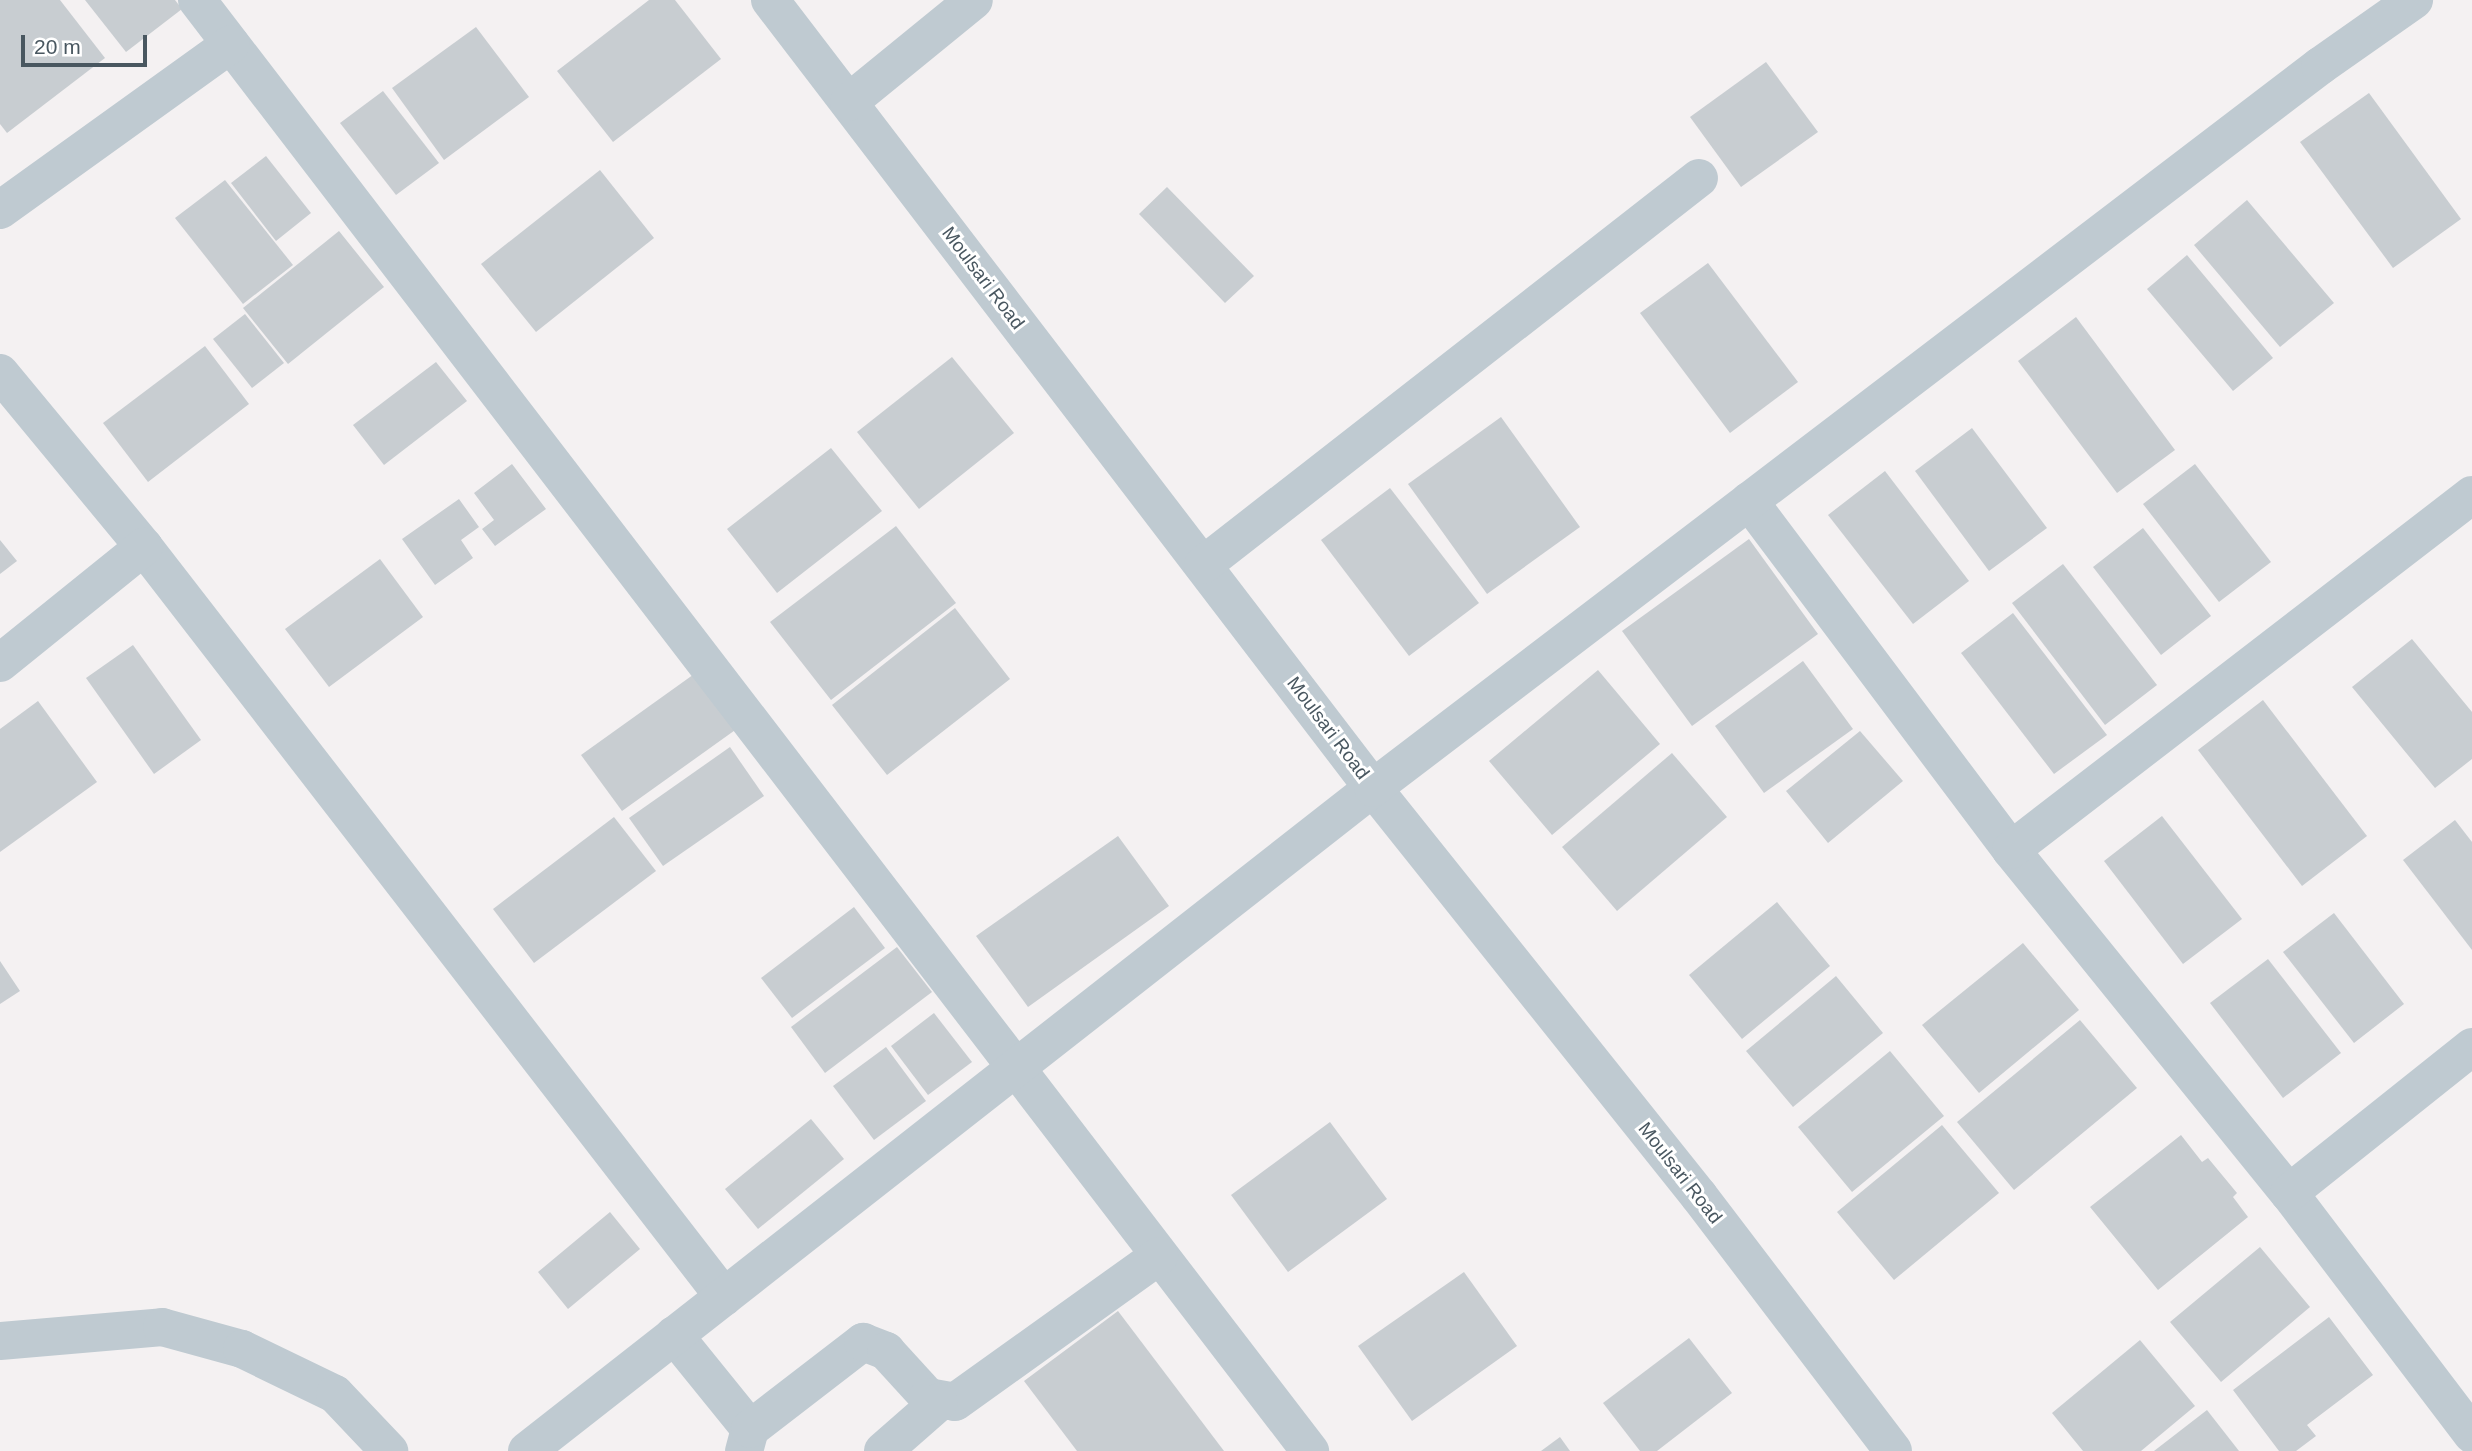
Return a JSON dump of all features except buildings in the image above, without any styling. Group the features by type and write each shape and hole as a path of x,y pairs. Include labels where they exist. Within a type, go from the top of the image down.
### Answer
{"street":[{"path":"197,0 1012,1067 1310,1451"},
{"name":"Moulsari Road","path":"770,0 1373,788 1699,1196 1893,1451"},
{"path":"849,102 974,0"},
{"path":"527,1451 1012,1067 1373,788 2320,66 2414,0"},
{"path":"0,211 231,44"},
{"path":"1203,565 1699,178"},
{"path":"0,373 144,547 724,1297"},
{"path":"2011,850 2472,495"},
{"path":"1749,501 2011,850 2289,1193 2472,1434"},
{"path":"0,663 144,547"},
{"path":"2289,1193 2472,1047"},
{"path":"883,1451 939,1402 965,1397 1159,1256"},
{"path":"0,1341 162,1327 242,1349 335,1394 388,1451"},
{"path":"674,1335 747,1440 863,1342 886,1352 928,1397 939,1402"}]}
